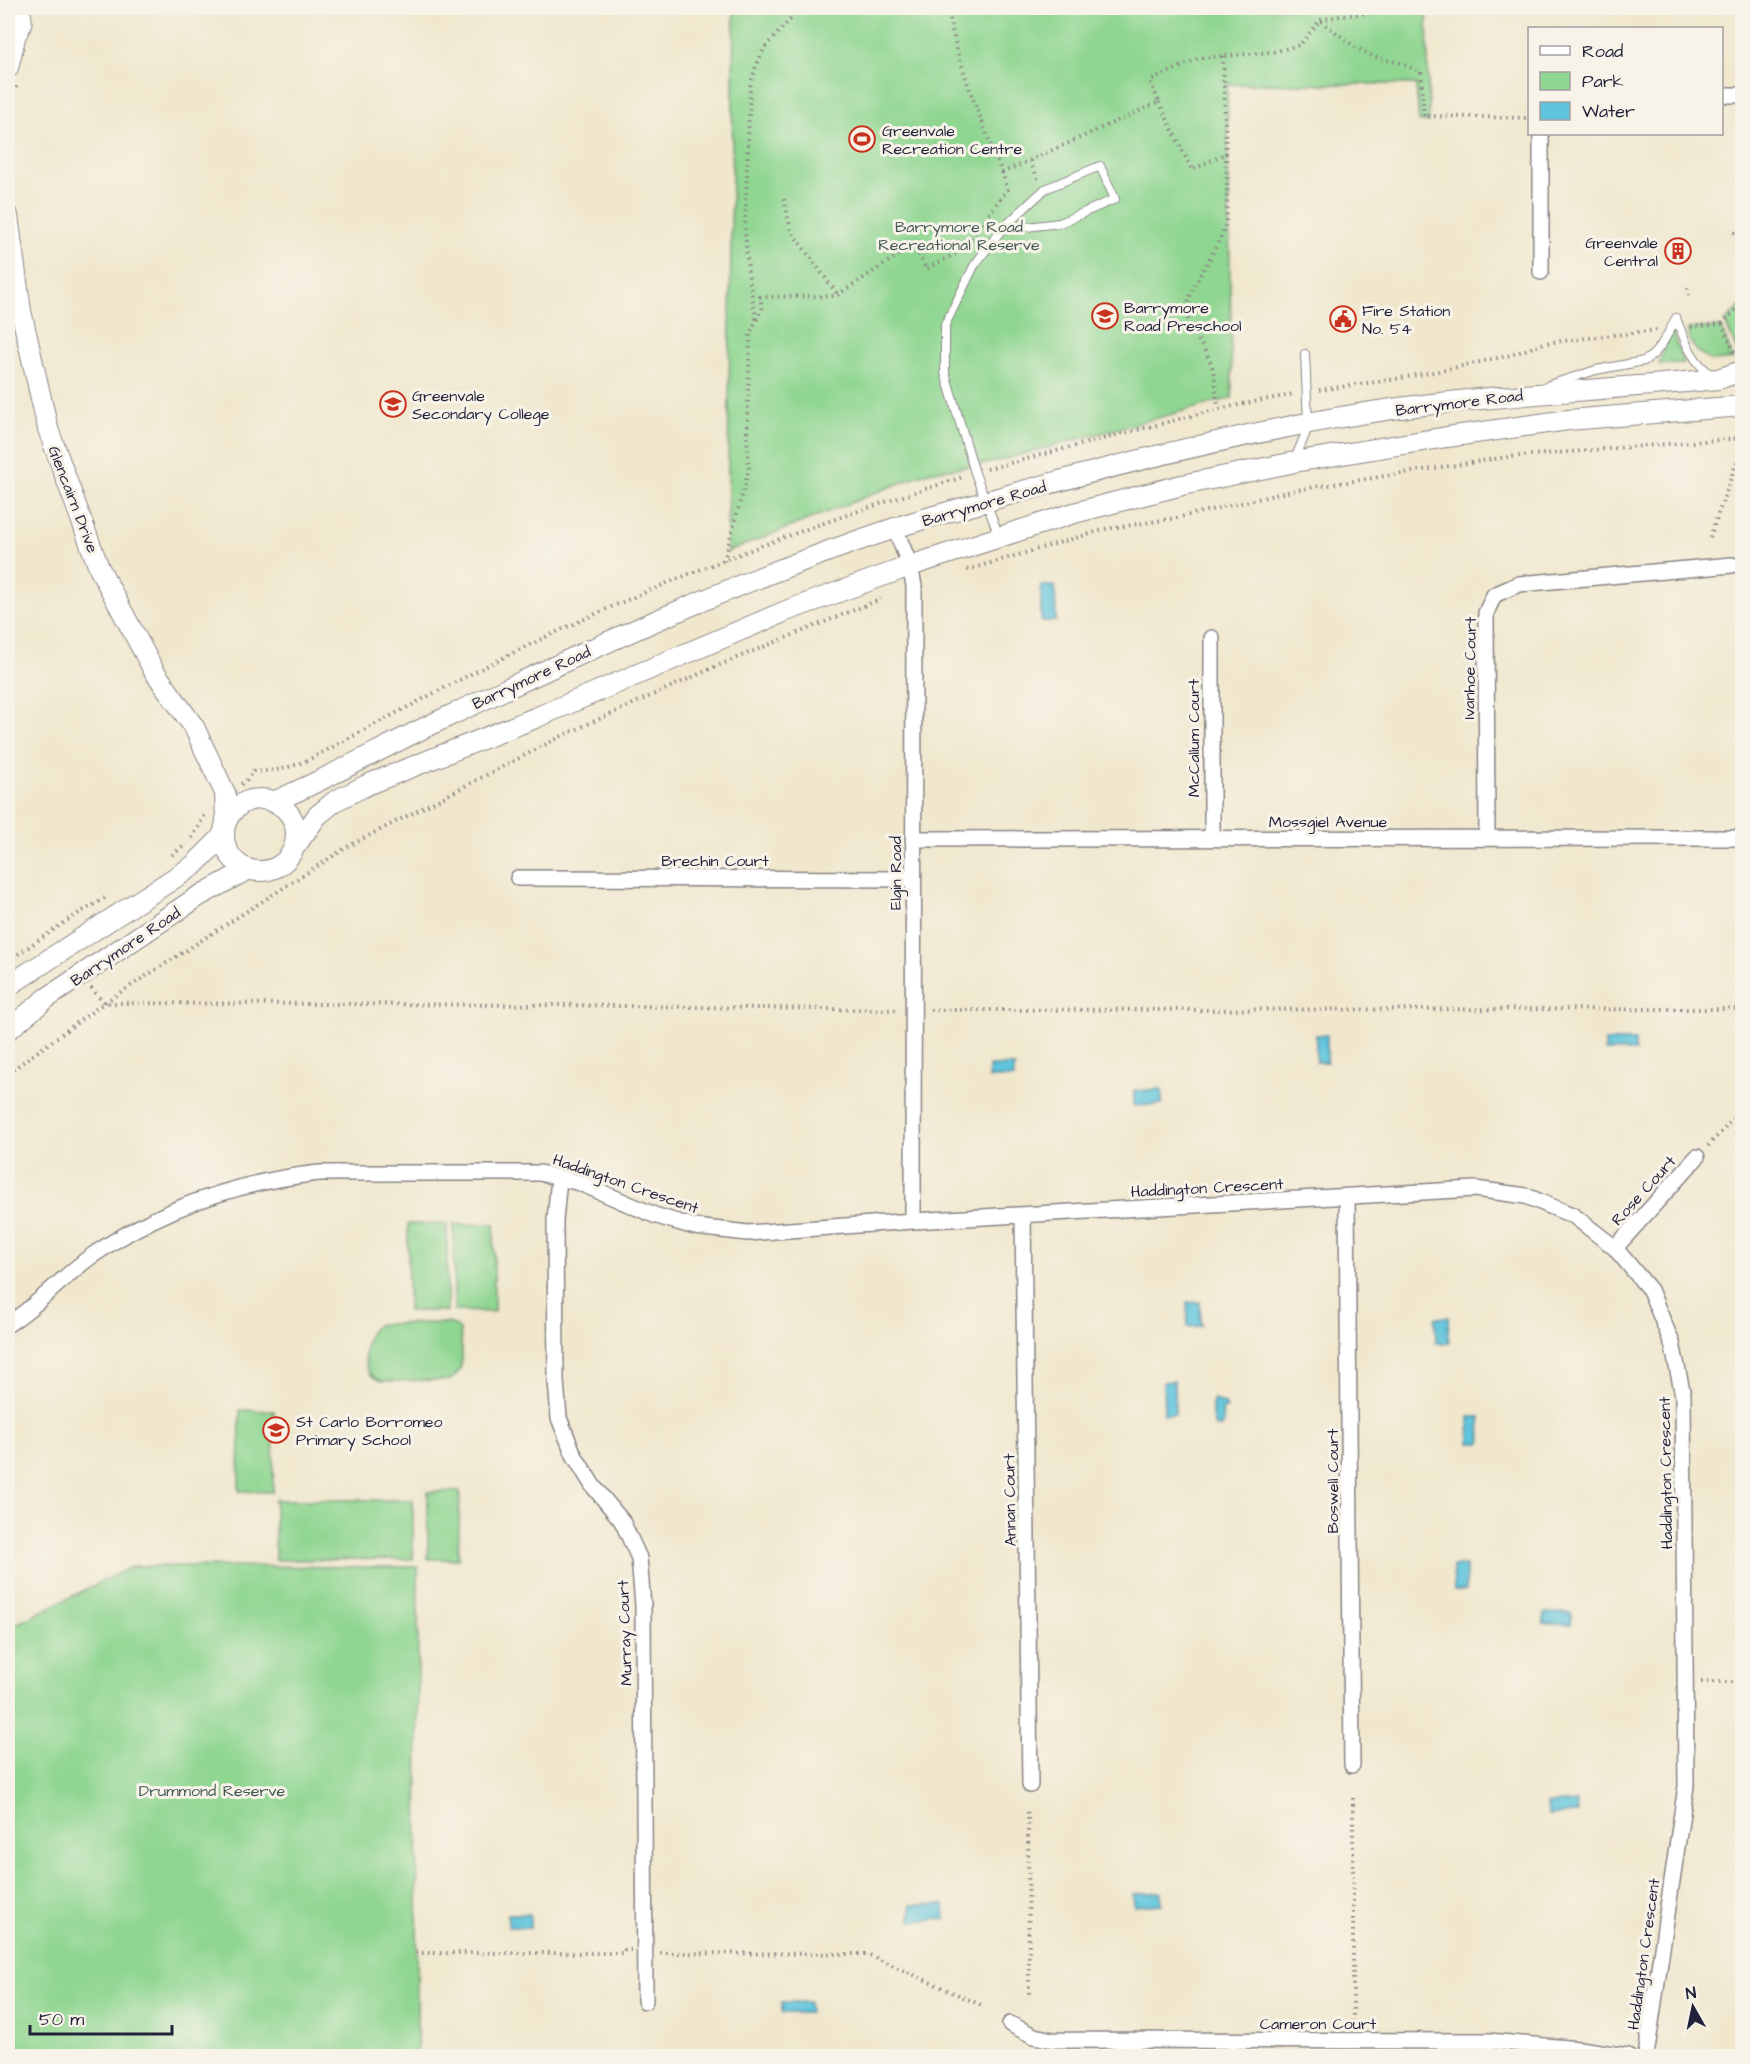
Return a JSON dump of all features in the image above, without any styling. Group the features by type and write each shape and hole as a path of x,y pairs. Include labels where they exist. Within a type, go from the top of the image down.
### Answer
{"street":[{"path":"8,68 12,37 22,23 22,17 17,8"},
{"path":"1723,95 1743,95"},
{"path":"1541,135 1541,272"},
{"name":"Glencairn Drive","path":"8,216 21,311 51,440 99,567 154,670 194,727 225,794 225,827"},
{"name":"Barrymore Road","path":"265,800 299,791 442,719 607,641 764,577 895,528 1163,454 1308,423 1525,393 1718,379 1739,364"},
{"name":"Barrymore Road","path":"294,848 317,816 335,801 369,784 534,718 786,611 910,566 1074,513 1160,491 1293,462 1448,437 1568,420 1743,406"},
{"name":"Elgin Road","path":"895,528 910,566 914,586 913,1221"},
{"name":"Ivanhoe Court","path":"1487,838 1486,613 1494,595 1519,584 1732,565"},
{"name":"McCallum Court","path":"1212,638 1212,839"},
{"name":"Glencairn Drive","path":"207,756 235,787 265,800"},
{"path":"265,800 284,808 290,815 296,829 294,848 287,860 274,869 256,872 247,870 235,863 229,856 224,844 225,827 235,809 245,802 265,800"},
{"name":"Barrymore Road","path":"8,986 193,866 219,840 225,827"},
{"name":"Mossgiel Avenue","path":"913,839 1743,838"},
{"name":"Barrymore Road","path":"8,1030 47,998 82,974 199,896 247,870"},
{"name":"Brechin Court","path":"518,878 913,879"},
{"name":"Rose Court","path":"1615,1248 1697,1157"},
{"name":"Haddington Crescent","path":"8,1324 24,1314 93,1255 168,1213 230,1189 320,1173 530,1172 594,1189 664,1218 695,1227 748,1233 913,1221 1475,1190 1526,1196 1574,1216 1615,1248 1650,1290 1672,1342 1683,1395 1686,1786 1646,2056"},
{"name":"Murray Court","path":"559,1178 555,1220 556,1381 559,1418 574,1455 593,1486 622,1521 639,1558 643,1605 645,2001"},
{"name":"Boswell Court","path":"1347,1197 1352,1766"},
{"name":"Annan Court","path":"1023,1216 1030,1785"},
{"name":"Cameron Court","path":"1010,2024 1034,2036 1053,2040 1489,2041 1580,2049 1628,2056"}],"lane":[{"path":"999,537 975,473 945,373 945,325 974,266 1001,230 1043,191 1100,166 1115,199 1060,223 1001,230"},
{"path":"1525,393 1596,370 1644,362 1651,357 1676,318 1696,361 1718,379"},
{"path":"1293,462 1308,423 1305,354"}],"path":[{"path":"756,320 748,271 745,227 750,86 765,47 799,10 814,8"},
{"path":"724,562 749,469 747,438 750,334 762,308 760,297 838,295 914,245 926,269 962,251 1008,189 954,42 948,8"},
{"path":"1226,153 1192,170 1150,81 1199,58 1273,51 1300,45 1320,20 1402,8"},
{"path":"1320,20 1355,47 1374,57 1400,63 1421,72 1424,116 1528,118"},
{"path":"1218,409 1211,362 1191,326 1187,313 1189,301 1206,262 1218,245 1226,224 1223,57"},
{"path":"1002,173 1159,102"},
{"path":"1030,161 1043,191"},
{"path":"784,200 791,231 838,295"},
{"path":"1734,232 1743,238"},
{"path":"1688,288 1689,295"},
{"path":"1680,328 1722,324 1742,303"},
{"path":"1722,324 1739,364"},
{"path":"1537,347 1545,343 1567,340 1670,329"},
{"path":"959,572 1106,529 1176,518 1296,490 1507,458 1743,438"},
{"path":"1710,537 1743,447"},
{"path":"8,1073 104,1003 347,847 544,745 717,666 914,586"},
{"path":"36,942 48,960"},
{"path":"82,974 104,1003"},
{"path":"104,1003 558,1005 912,1010 1743,1009"},
{"path":"1697,1157 1743,1110"},
{"path":"1685,1682 1743,1682"},
{"path":"1353,1798 1353,2021"},
{"path":"1028,1812 1029,1995"},
{"path":"416,1953 624,1953 625,1950 634,1950"},
{"path":"655,1953 867,1954 981,2005"}],"green space":[{"name":"Barrymore Road Recreational Reserve","path":"734,8 1427,8 1429,122 1419,122 1416,84 1227,84 1232,398 990,463 928,472 727,552"},
{"path":"1741,306 1742,356 1740,357 1725,322"},
{"path":"1721,327 1733,359 1712,361 1695,348 1688,329"},
{"path":"1673,332 1683,363 1659,364 1669,333"},
{"path":"408,1224 447,1224 447,1311 408,1311"},
{"path":"494,1224 494,1312 454,1311 454,1225"},
{"path":"446,1323 460,1330 462,1351 459,1370 450,1380 382,1381 370,1373 365,1353 367,1338 375,1327 380,1324"},
{"path":"240,1410 274,1411 273,1492 239,1491"},
{"path":"460,1491 458,1559 428,1559 428,1492"},
{"path":"275,1500 413,1500 413,1559 275,1560"},
{"name":"Drummond Reserve","path":"133,1566 418,1567 417,2056 23,2056 8,2013 8,1628"}],"water":[{"path":"1041,586 1055,586 1056,621 1041,621"},
{"path":"1316,1035 1327,1035 1327,1062 1316,1062"},
{"path":"1605,1041 1635,1041 1635,1051 1605,1051"},
{"path":"989,1066 1014,1066 1014,1078 989,1078"},
{"path":"1162,1089 1162,1104 1134,1106 1134,1091"},
{"path":"1200,1302 1201,1326 1188,1327 1187,1303"},
{"path":"1448,1317 1449,1343 1436,1343 1435,1318"},
{"path":"1174,1381 1175,1414 1164,1414 1163,1382"},
{"path":"1214,1399 1225,1404 1227,1408 1222,1411 1221,1427 1215,1427 1213,1421"},
{"path":"1469,1417 1480,1417 1481,1443 1470,1443"},
{"path":"1453,1566 1466,1566 1466,1591 1454,1591"},
{"path":"1544,1613 1571,1613 1571,1624 1544,1624"},
{"path":"1577,1802 1578,1813 1548,1815 1547,1804"},
{"path":"1161,1892 1162,1904 1134,1906 1133,1894"},
{"path":"944,1904 945,1919 911,1921 911,1905"},
{"path":"508,1914 530,1914 530,1928 508,1927"},
{"path":"782,2002 809,2002 809,2013 782,2013"}],"place":[{"name":"Greenvale Recreation Centre","path":"862,139"},
{"name":"Greenvale Central","path":"1678,251"},
{"name":"Barrymore Road Preschool","path":"1105,316"},
{"name":"Fire Station No. 54","path":"1343,319"},
{"name":"Greenvale Secondary College","path":"393,404"},
{"name":"St Carlo Borromeo Primary School","path":"276,1430"}]}
